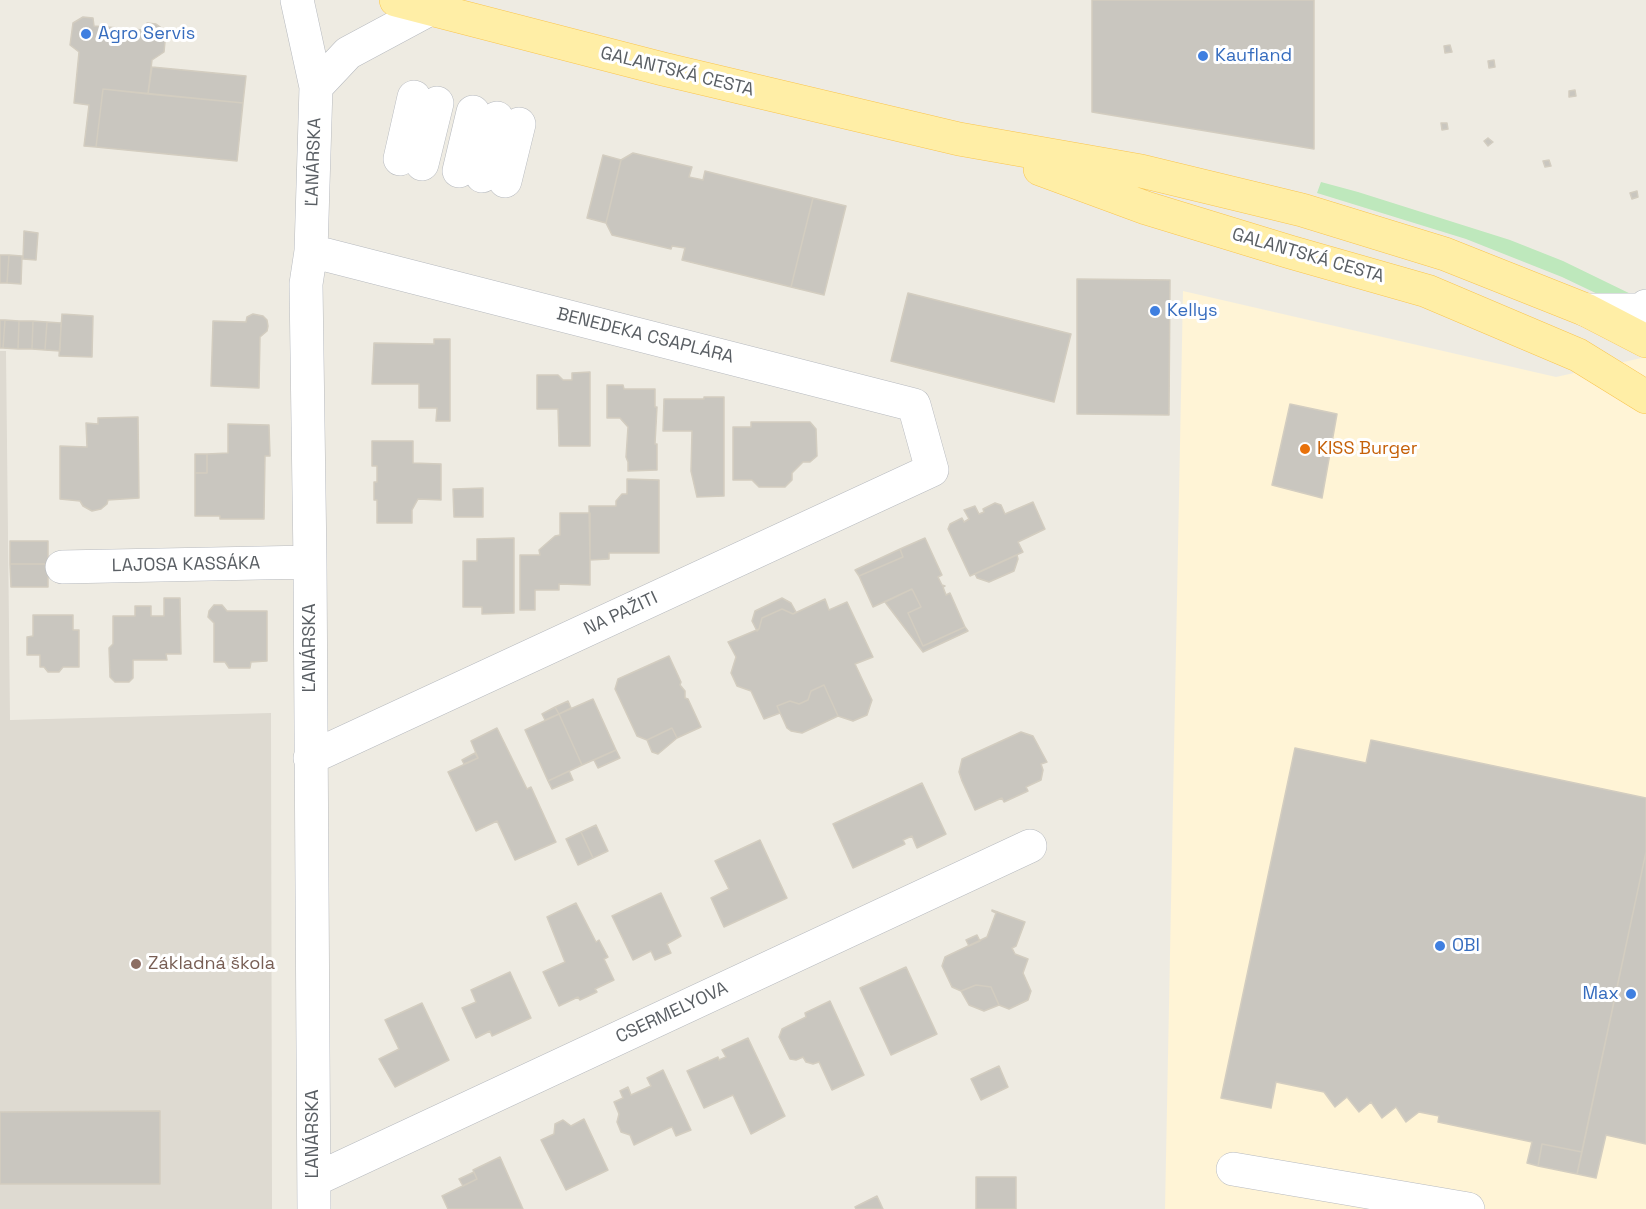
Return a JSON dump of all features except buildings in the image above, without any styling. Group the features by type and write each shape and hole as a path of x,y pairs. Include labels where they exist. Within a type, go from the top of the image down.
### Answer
{"main road":[{"name":"GALANTSKÁ CESTA","path":"396,0 663,69 959,139 1141,171 1302,210 1445,254 1586,310 1646,341"},
{"name":"GALANTSKÁ CESTA","path":"959,139 1146,208 1427,291 1578,356 1646,397"}],"street":[{"name":"ĽANÁRSKA","path":"297,0 316,87 311,250 306,284 314,1195"},
{"path":"316,87 348,53 430,9"},
{"path":"411,162 426,100"},
{"path":"482,176 496,118 482,176"},
{"name":"BENEDEKA CSAPLÁRA","path":"311,250 914,405 932,470"},
{"path":"1586,310 1643,310 1646,306"},
{"name":"NA PAŽITI","path":"310,758 932,470"},
{"name":"LAJOSA KASSÁKA","path":"62,567 310,562"},
{"name":"CSERMELYOVA","path":"314,1195 1030,846"},
{"path":"1233,1169 1468,1209"}],"shaded area":[{"path":"1183,291 1556,377 1646,357 1646,1209 1165,1209"},
{"name":"Základná škola","path":"0,351 6,351 10,720 271,713 272,1209 0,1209"}],"green space":[{"path":"1321,182 1510,240 1563,261 1637,297 1606,298 1562,277 1466,239 1317,193"}],"place":[{"name":"Agro Servis","path":"86,34"},
{"name":"Kaufland","path":"1203,56"},
{"name":"Kellys","path":"1155,311"},
{"name":"KISS Burger","path":"1305,449"},
{"name":"OBI","path":"1440,946"},
{"name":"Základná škola","path":"136,964"},
{"name":"Max","path":"1631,994"}]}
